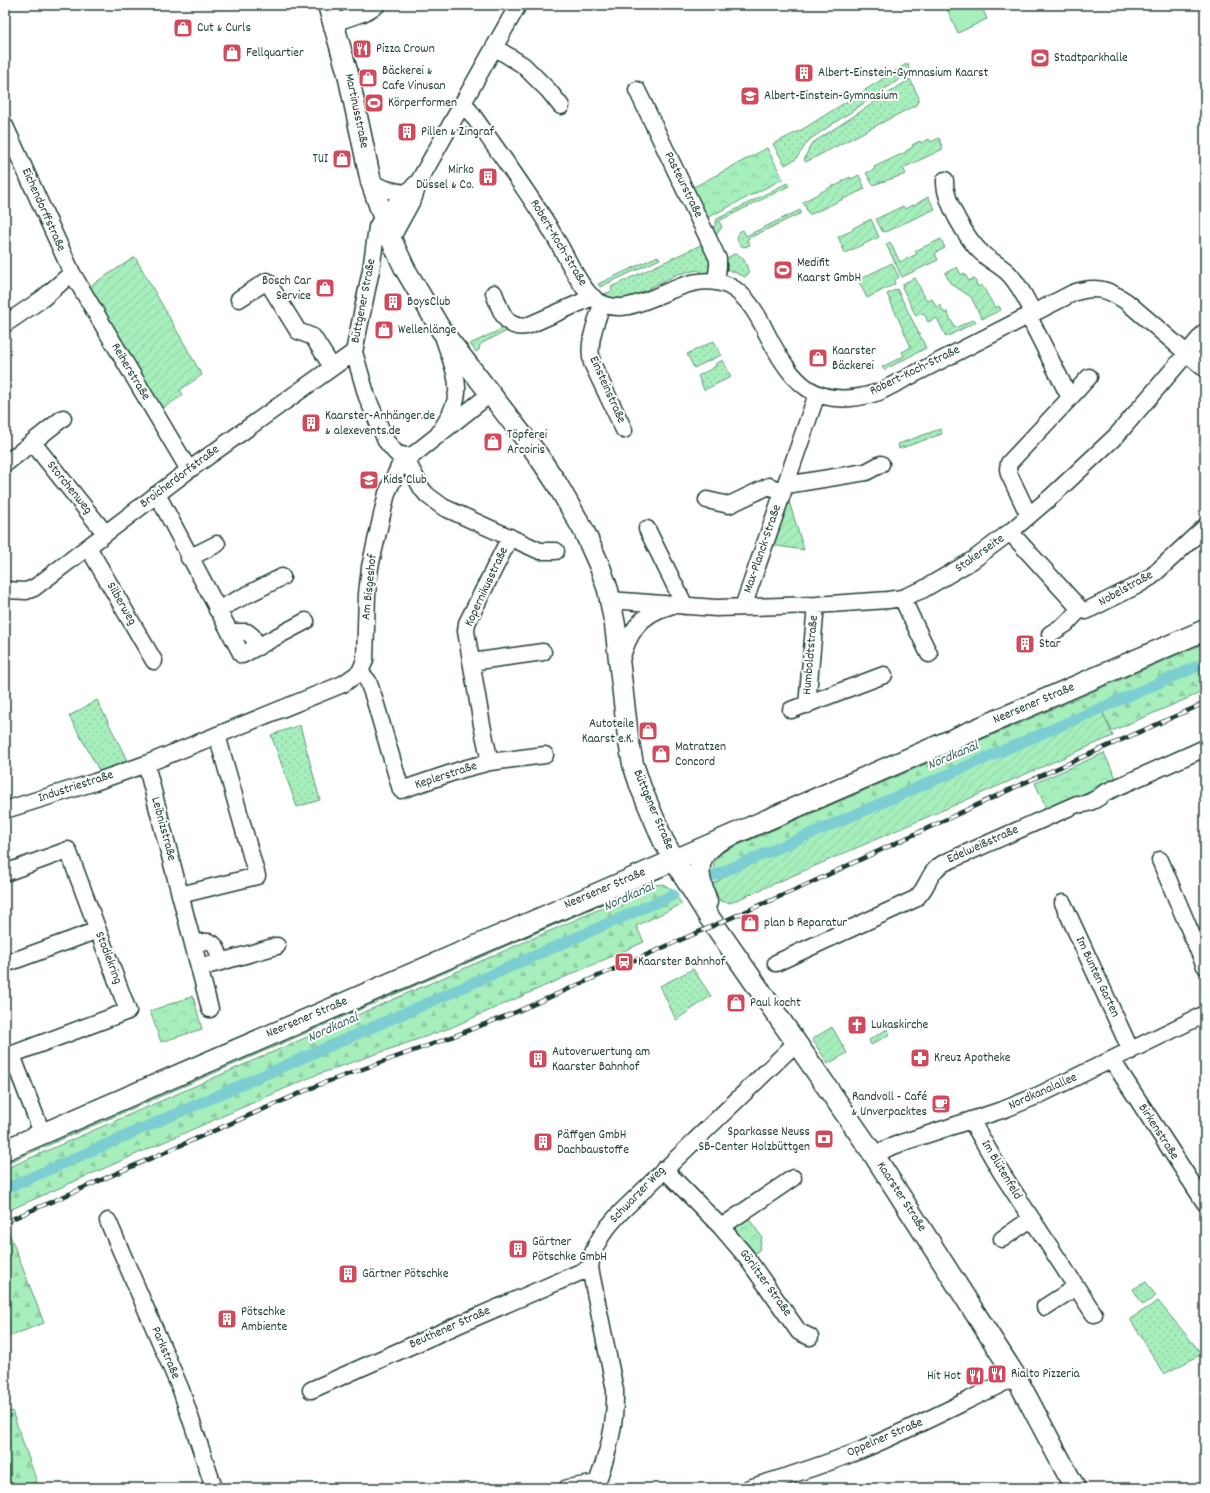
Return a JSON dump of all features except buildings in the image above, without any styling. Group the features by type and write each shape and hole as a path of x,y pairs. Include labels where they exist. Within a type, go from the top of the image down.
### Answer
{"main road":[{"name":"Martinusstraße","path":"331,14 348,74 371,182 383,217"},
{"name":"Büttgener Straße","path":"383,217 391,239 405,269 441,330 540,459 574,512 600,567 610,600 620,666 628,737 633,764 641,788 663,840 691,878"},
{"name":"Neersener Straße","path":"5,1150 42,1133 691,878 720,839 1205,630"},
{"path":"691,878 706,853 720,839"},
{"name":"Kaarster Straße","path":"691,878 709,917 874,1156 1016,1377 1075,1488"}],"street":[{"path":"331,14 363,13 378,5"},
{"path":"383,217 419,181 518,5"},
{"path":"494,47 523,65 549,91 561,106"},
{"name":"Pasteurstraße","path":"637,90 718,258 716,282"},
{"name":"Robert-Koch-Straße","path":"464,103 547,224 578,279 597,300 615,307 630,306 690,283 704,280 729,286 745,298 760,320 786,368 799,382 817,394 832,398 857,398 878,392 1030,313 1082,289 1094,288 1115,294 1127,302 1187,353"},
{"name":"Eichendorffstraße","path":"5,126 72,273"},
{"path":"945,180 948,198 970,241 984,255 1001,266 1012,277 1024,295 1030,313 1070,398"},
{"path":"391,239 414,197 419,181"},
{"path":"371,182 386,190 408,193"},
{"name":"Büttgener Straße","path":"383,217 377,227 372,270 354,352 367,397 382,434 390,447 404,456 422,489 443,507 540,551 556,551"},
{"path":"5,324 42,299 72,273"},
{"name":"Reiherstraße","path":"72,273 189,470"},
{"path":"239,299 268,281 298,331 313,337 332,367"},
{"path":"494,293 504,318 508,322 519,326 527,326 597,300"},
{"name":"Einsteinstraße","path":"597,300 590,355 592,363 624,430"},
{"name":"Büttgener Straße","path":"438,435 454,408 458,390 457,378 441,330"},
{"name":"Stakerseite","path":"610,600 716,608 816,605 888,600 902,598 922,590 974,560 1052,496 1116,436 1205,332"},
{"name":"Broicherdorfstraße","path":"5,590 26,591 34,588 189,470 354,352"},
{"path":"1187,353 1205,369"},
{"path":"1029,516 1009,474 1009,463 1089,377"},
{"path":"404,456 413,455 490,394"},
{"name":"Max-Planck-Straße","path":"743,607 817,394"},
{"path":"5,464 64,418"},
{"name":"Storchenweg","path":"32,443 105,533"},
{"name":"Am Bisgeshof","path":"360,672 365,660 367,594 376,541 387,493 404,456"},
{"name":"Max-Planck-Straße","path":"707,500 729,505 770,486 785,488 866,472 881,464"},
{"path":"157,494 242,655 306,621"},
{"name":"Nobelstraße","path":"1080,609 1084,611 1088,610 1144,582 1162,568 1205,527"},
{"path":"647,529 680,605"},
{"path":"1010,532 1080,609 1066,624 1050,634"},
{"name":"Kopernikusstraße","path":"490,762 466,639 466,631 467,623 510,537"},
{"path":"190,558 217,544"},
{"name":"Silberweg","path":"88,547 154,661"},
{"path":"217,610 282,577"},
{"path":"902,598 929,654"},
{"name":"Stakerseite","path":"633,631 638,624 650,614 680,605"},
{"name":"Humboldtstraße","path":"807,705 816,605"},
{"name":"Büttgener Straße","path":"620,666 626,644 633,631"},
{"path":"471,662 543,652"},
{"path":"146,764 343,684 360,672"},
{"name":"Keplerstraße","path":"360,672 368,682 374,698 401,790 463,769 490,762 545,755"},
{"name":"Humboldtstraße","path":"792,710 884,675"},
{"path":"180,895 257,876 217,735"},
{"name":"Edelweißstraße","path":"776,963 915,899 922,892 932,872 944,863 1076,804 1081,805 1100,797 1104,793 1205,748"},
{"name":"Industriestraße","path":"5,810 95,782 146,764"},
{"name":"Leibnizstraße","path":"146,764 210,1009"},
{"name":"Stodiekring","path":"5,873 68,850 128,1011 8,1056 42,1133"},
{"path":"1160,860 1205,966"},
{"name":"Im Bunten Garten","path":"1063,903 1131,1051"},
{"path":"5,964 98,930"},
{"path":"193,944 204,941 212,942 218,949 222,962"},
{"path":"199,968 277,946"},
{"name":"Nordkanalallee","path":"874,1156 888,1148 904,1142 1005,1109 1039,1095 1205,1014"},
{"name":"Schwarzer Weg","path":"596,1485 608,1454 613,1434 616,1390 590,1268 593,1251 602,1233 622,1211 664,1168 796,1043"},
{"name":"Birkenstraße","path":"1112,1060 1205,1204"},
{"name":"Im Blütenfeld","path":"972,1120 1001,1172 1094,1314"},
{"name":"Görlitzer Straße","path":"664,1168 721,1227 744,1254 799,1332 810,1337"},
{"path":"721,1227 793,1178"},
{"path":"1002,1239 1031,1219"},
{"name":"Parkstraße","path":"108,1221 181,1390 214,1488"},
{"name":"Beuthener Straße","path":"311,1390 467,1320 590,1268"},
{"path":"1045,1307 1076,1287"},
{"name":"Oppelner Straße","path":"750,1488 803,1472 858,1451 911,1428 1016,1377"},
{"path":"567,1488 596,1485"}],"green space":[{"path":"955,5 981,5 987,19 958,33 947,9"},
{"path":"908,63 909,71 903,77 809,140 796,159 785,165 773,144 803,129"},
{"path":"910,79 919,98 916,105 806,162 804,160 811,144"},
{"path":"939,138 943,149 903,168 906,174 873,185 866,173 875,169 874,167 906,152 913,147 912,145 920,141 921,143 929,139 931,142"},
{"path":"767,148 783,179 705,219 690,189"},
{"path":"859,175 865,189 809,215 803,202 850,177 851,179"},
{"path":"787,183 789,186 719,221 722,227 713,240 711,236 717,219"},
{"path":"928,197 935,209 885,232 882,231 876,219 903,206 905,209 912,205 913,206"},
{"path":"800,210 801,213 747,239 750,245 744,247 737,239 739,232 743,230 746,236"},
{"path":"871,219 879,237 845,253 838,237"},
{"path":"941,239 945,248 935,253 938,260 902,277 886,244 890,242 900,262 917,254 915,251"},
{"path":"705,243 714,260 712,273 702,273 698,270 678,274 649,288 646,293 630,298 620,299 604,294 612,291 611,287"},
{"path":"734,254 740,256 746,263 749,273 745,277 727,269 724,276 725,259"},
{"path":"658,256 660,259 600,287 598,284"},
{"path":"135,257 202,375 180,390 183,395 157,412 84,290"},
{"path":"892,263 899,277 894,281 895,284 867,298 858,280"},
{"path":"957,267 961,275 964,273 969,281 974,278 978,287 982,285 995,308 999,306 1001,310 982,319 971,297 950,283 945,273"},
{"path":"915,278 927,301 932,299 936,307 940,305 944,313 947,312 955,328 974,319 976,322 946,337 937,318 928,322 924,313 916,316 902,287 904,283"},
{"path":"897,289 926,348 884,370 882,367 904,356 902,352 911,347 887,294"},
{"path":"508,326 509,329 507,331 482,343 479,350 476,352 470,344"},
{"path":"714,341 721,355 694,368 687,354"},
{"path":"723,360 731,377 704,390 698,376 716,366 715,364"},
{"path":"940,429 942,434 899,449 898,444"},
{"path":"788,498 804,550 770,545"},
{"path":"1205,643 1205,691 1112,731 1099,706 713,873 714,863 720,853"},
{"path":"97,700 129,764 100,772 69,716"},
{"path":"1102,711 1113,736 730,903 720,901 712,884 731,873"},
{"path":"300,725 320,800 297,807 271,735"},
{"path":"1104,753 1117,780 1047,810 1035,783"},
{"path":"650,880 651,883 5,1164 5,1160"},
{"path":"663,884 671,889 682,904 636,926 644,942 450,1028 316,1075 5,1212 5,1169 655,885"},
{"path":"693,969 711,996 676,1020 660,986"},
{"path":"193,996 202,1029 161,1042 150,1011"},
{"path":"832,1027 847,1053 828,1064 812,1039"},
{"path":"887,1029 890,1034 871,1045 869,1040"},
{"path":"746,1215 762,1237 759,1250 756,1253 735,1231 736,1223"},
{"path":"6,1225 44,1323 5,1338 5,1226"},
{"path":"1146,1282 1156,1296 1143,1305 1133,1289"},
{"path":"1158,1301 1202,1354 1164,1374 1130,1319"},
{"path":"12,1411 37,1482 20,1488 5,1488 5,1413"}],"waterway":[{"name":"Nordkanal","path":"713,876 1205,663"},
{"name":"Nordkanal","path":"5,1189 673,895"}],"railway":[{"path":"5,1222 321,1084 516,1012 804,886 1024,783 1205,703"}],"place":[{"name":"Cut & Curls","path":"183,28"},
{"name":"Pizza Crown","path":"362,49"},
{"name":"Fellquartier","path":"232,53"},
{"name":"Stadtparkhalle","path":"1040,58"},
{"name":"Albert-Einstein-Gymnasium Kaarst","path":"804,73"},
{"name":"Bäckerei & Cafe Vinusan","path":"368,78"},
{"name":"Albert-Einstein-Gymnasium","path":"750,96"},
{"name":"Körperformen","path":"374,103"},
{"name":"Pillen & Zingraf","path":"407,132"},
{"name":"TUI","path":"342,159"},
{"name":"Mirko Düssel & Co.","path":"488,177"},
{"name":"Medifit Kaarst GmbH","path":"783,270"},
{"name":"Bosch Car Service","path":"325,288"},
{"name":"BoysClub","path":"393,302"},
{"name":"Wellenlänge","path":"384,330"},
{"name":"Kaarster Bäckerei","path":"818,358"},
{"name":"Kaarster-Anhänger.de & alexevents.de","path":"311,423"},
{"name":"Töpferei Arcoiris","path":"493,442"},
{"name":"Kids Club","path":"369,480"},
{"name":"Star","path":"1025,644"},
{"name":"Autoteile Kaarst e.K.","path":"648,731"},
{"name":"Matratzen Concord","path":"661,754"},
{"name":"plan b Reparatur","path":"750,923"},
{"name":"Kaarster Bahnhof","path":"624,962"},
{"name":"Paul kocht","path":"736,1003"},
{"name":"Lukaskirche","path":"857,1025"},
{"name":"Kreuz Apotheke","path":"920,1058"},
{"name":"Autoverwertung am Kaarster Bahnhof","path":"538,1059"},
{"name":"Randvoll - Café & Unverpacktes","path":"941,1104"},
{"name":"Sparkasse Neuss SB-Center Holzbüttgen","path":"824,1139"},
{"name":"Päffgen GmbH Dachbaustoffe","path":"543,1142"},
{"name":"Gärtner Pötschke GmbH","path":"518,1249"},
{"name":"Gärtner Pötschke","path":"348,1274"},
{"name":"Pötschke Ambiente","path":"227,1319"},
{"name":"Rialto Pizzeria","path":"997,1374"},
{"name":"Hit Hot","path":"975,1376"}]}
